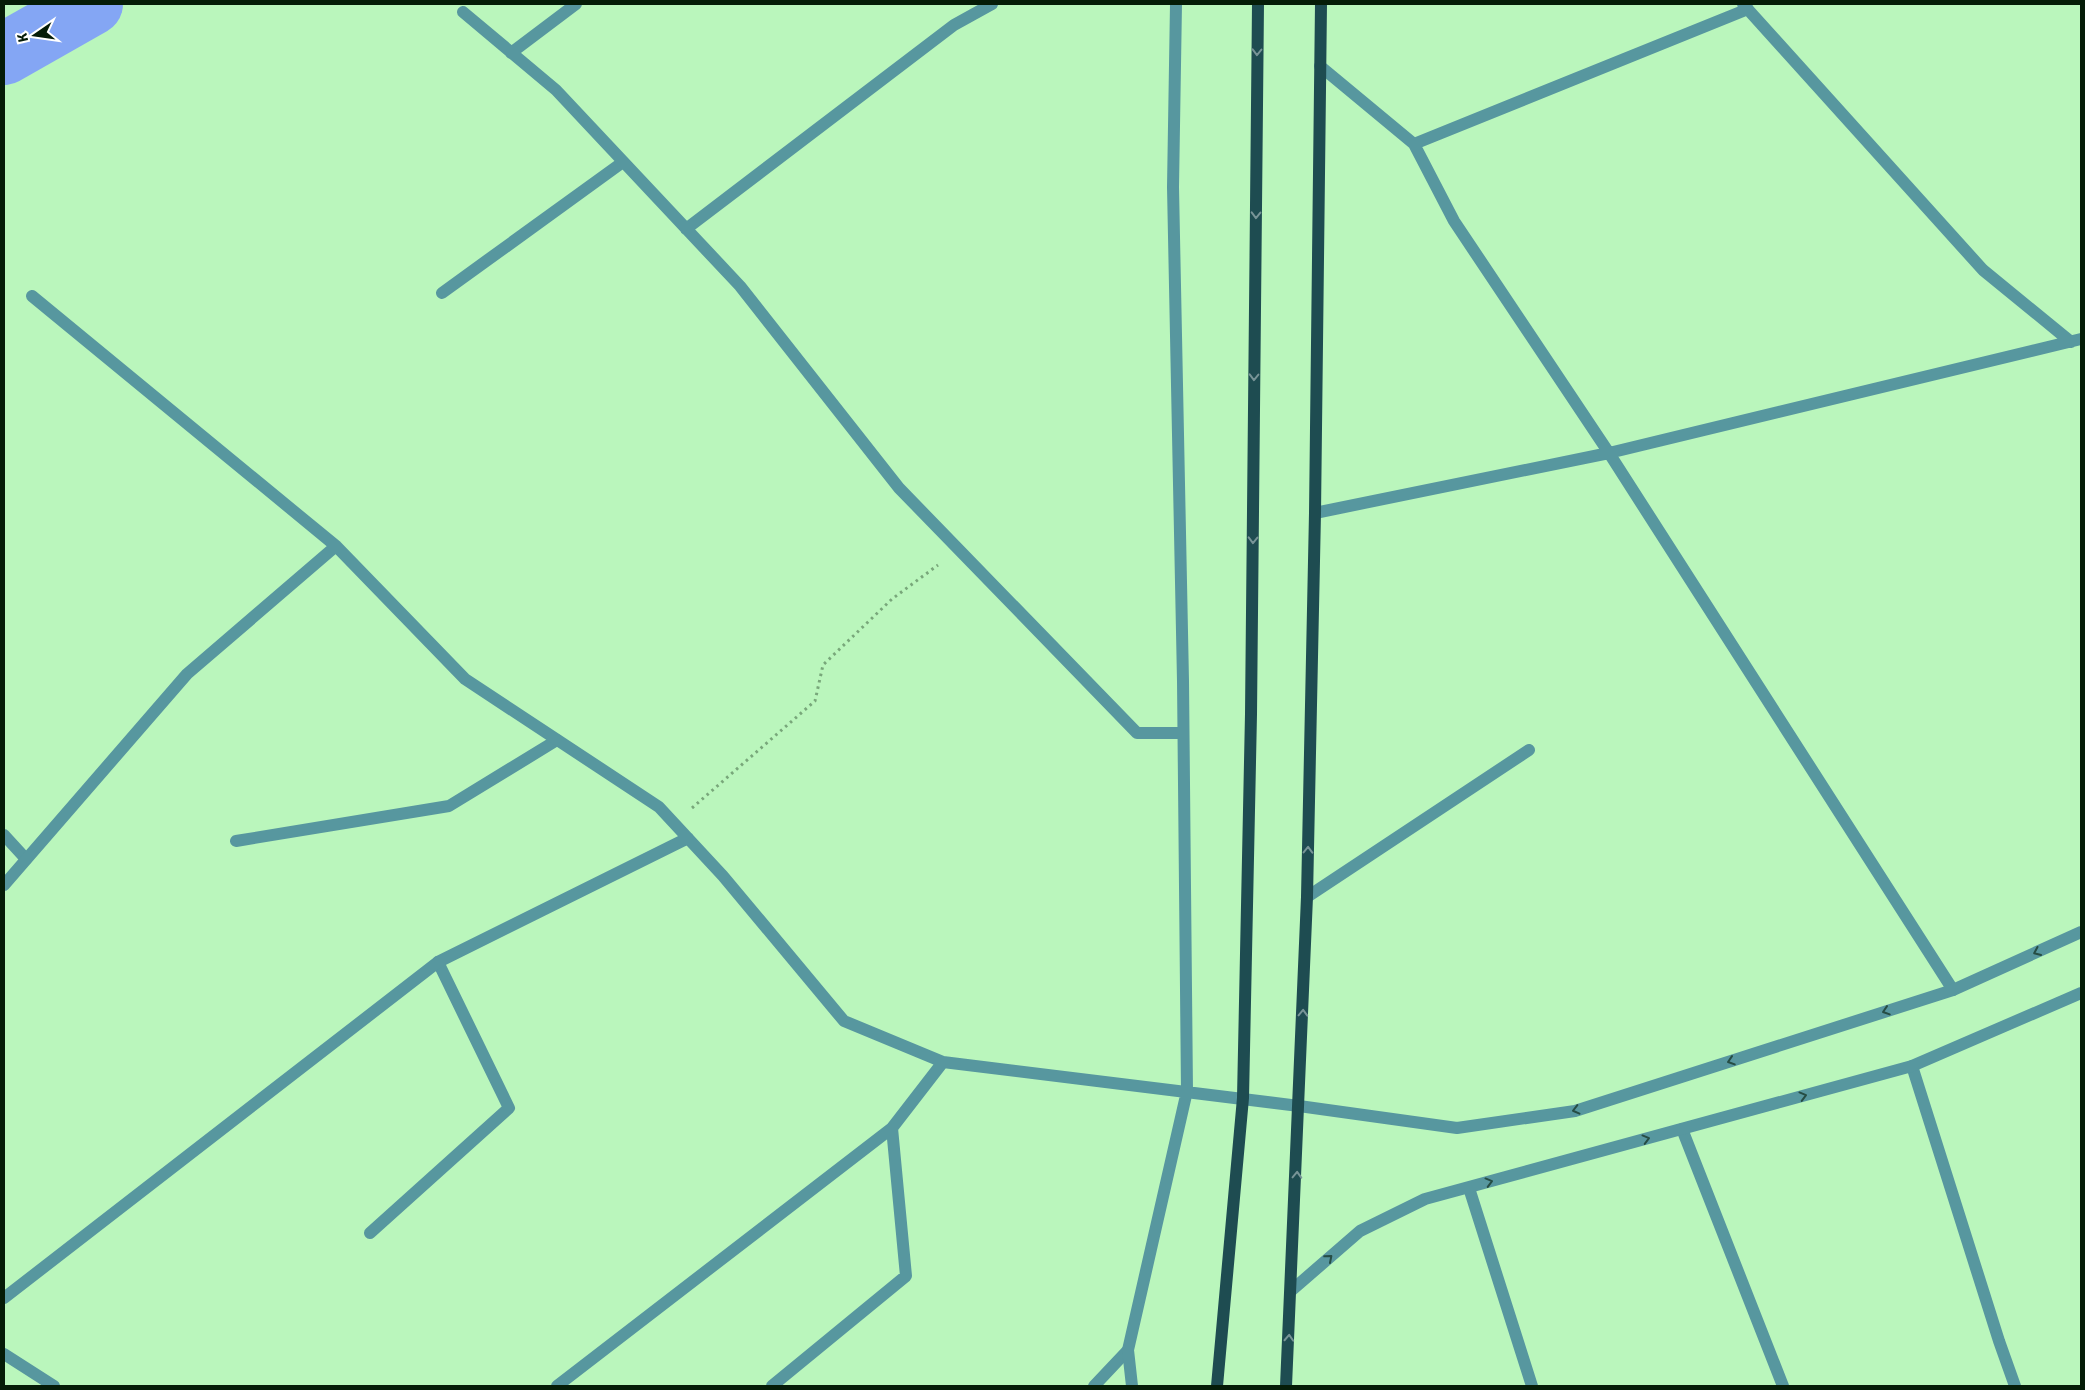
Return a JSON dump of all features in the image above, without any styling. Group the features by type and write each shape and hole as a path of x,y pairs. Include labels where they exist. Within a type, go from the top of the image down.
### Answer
{"main road":[{"path":"1216,1386 1243,1098 1251,714 1258,4"},
{"path":"1286,1386 1292,1290 1307,897 1315,513 1321,4"}],"street":[{"path":"510,52 576,4"},
{"path":"686,229 954,25 992,4"},
{"path":"1132,1386 1128,1350 1187,1091 1183,734 1173,187 1176,4"},
{"path":"1414,144 1745,6 1983,270 2076,340"},
{"path":"463,12 556,90 740,286 899,488 1136,733 1183,734"},
{"path":"1320,66 1414,144 1454,221 1609,453 1952,990"},
{"path":"442,293 623,162"},
{"path":"32,296 336,546 465,679 659,807 723,876 844,1021 943,1062 1243,1098 1457,1128 1575,1111 1952,990 2081,932"},
{"path":"1315,513 1609,453 2076,340"},
{"path":"4,885 187,674 336,546"},
{"path":"236,841 449,806 557,740"},
{"path":"1307,897 1528,750"},
{"path":"4,836 26,860"},
{"path":"4,1298 438,962 688,838"},
{"path":"370,1233 509,1108 438,962"},
{"path":"1292,1290 1360,1231 1425,1200 1912,1066 2081,993"},
{"path":"556,1386 892,1128 943,1062"},
{"path":"1912,1066 2015,1386"},
{"path":"772,1386 906,1276 892,1128"},
{"path":"1682,1129 1783,1386"},
{"path":"1468,1188 1532,1386"},
{"path":"1094,1386 1128,1350"},
{"path":"4,1354 54,1386"}],"path":[{"path":"674,823 815,701 823,666 892,598 959,550"}],"waterway":[{"path":"4,54 92,4"}]}
